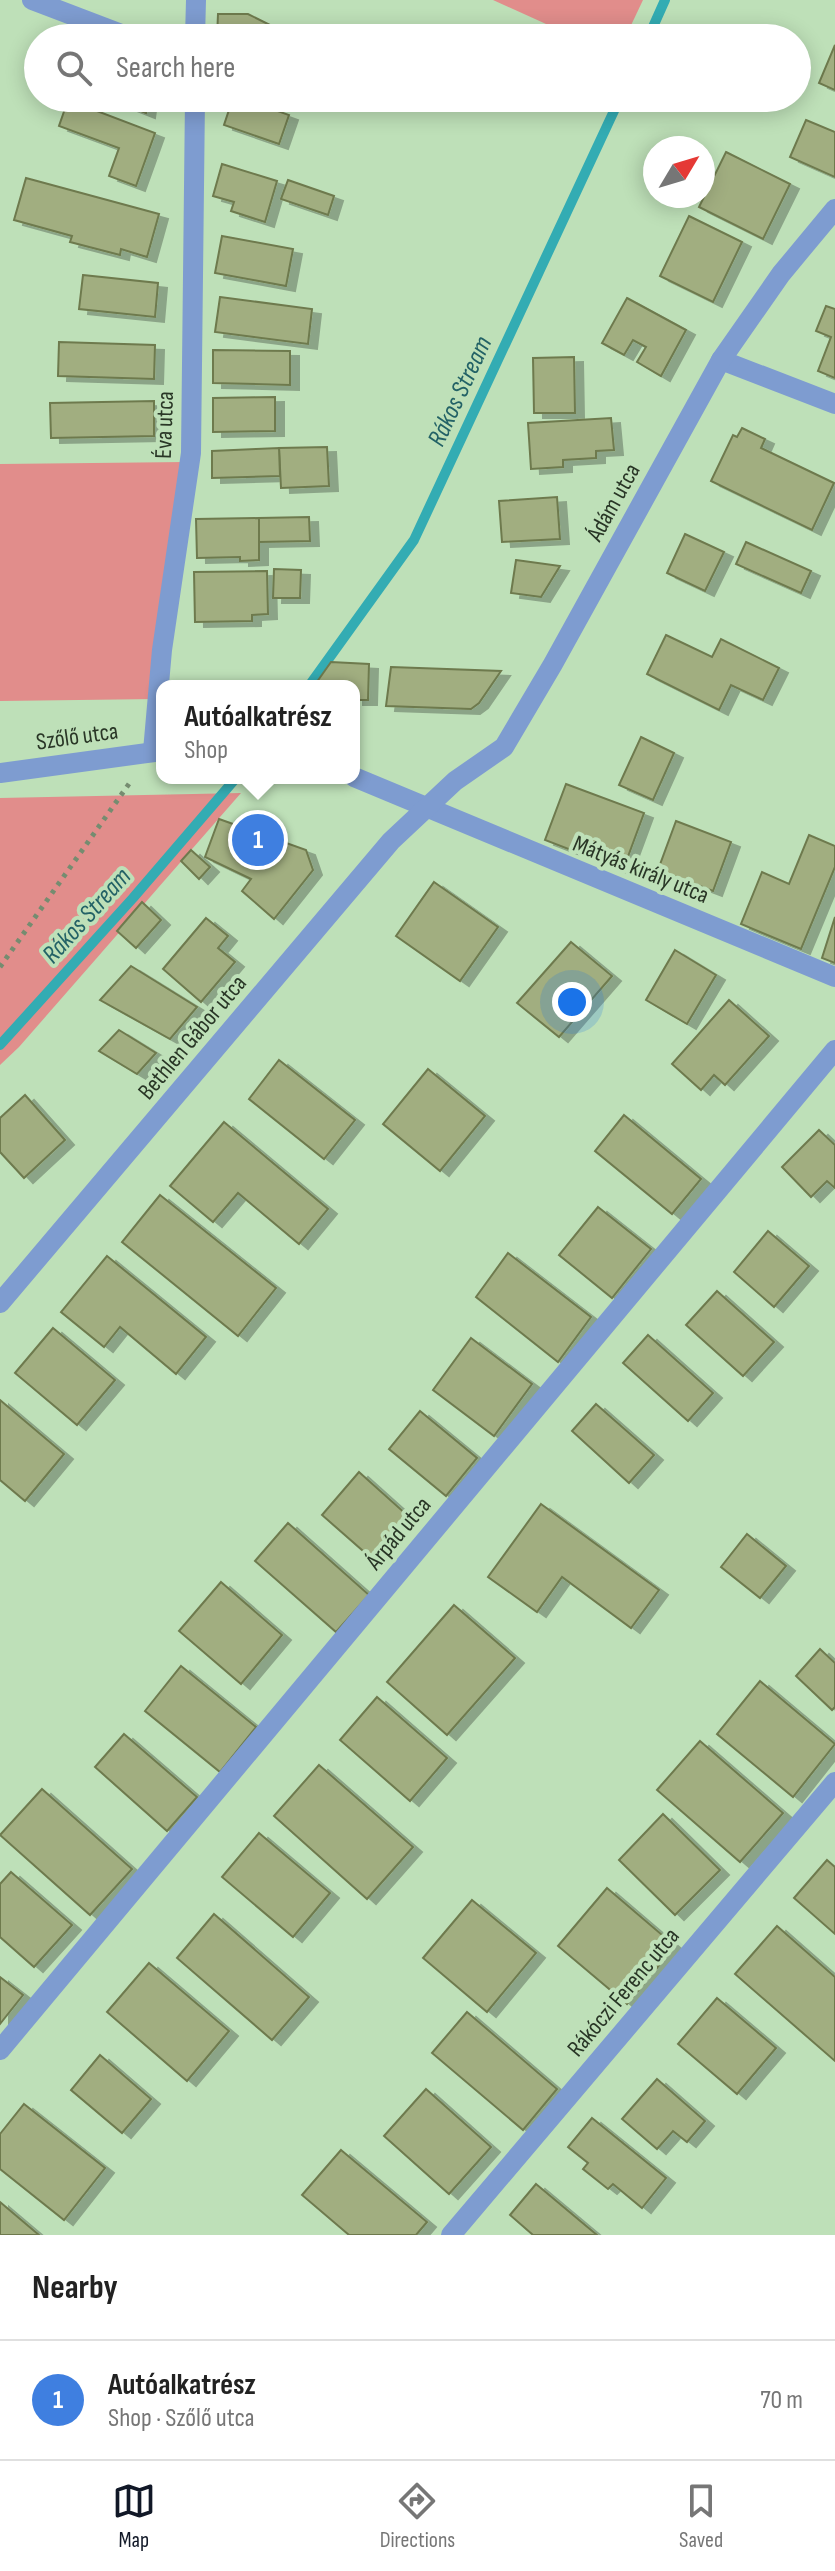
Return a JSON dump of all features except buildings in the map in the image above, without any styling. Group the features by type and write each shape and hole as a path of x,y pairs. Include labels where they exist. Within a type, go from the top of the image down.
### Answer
{"street":[{"path":"32,0 95,24"},
{"path":"195,24 196,0"},
{"name":"Éva utca","path":"161,680 162,650 191,453 195,112"},
{"name":"Ádám utca","path":"427,808 455,781 504,747 721,360 781,274 835,209"},
{"path":"721,360 835,404"},
{"name":"Szőlő utca","path":"0,773 156,751"},
{"path":"360,780 427,808"},
{"name":"Mátyás király utca","path":"427,808 835,977"},
{"name":"Bethlen Gábor utca","path":"0,1303 391,841 427,808"},
{"name":"Árpád utca","path":"0,2050 835,1050"},
{"name":"Rákóczi Ferenc utca","path":"451,2235 835,1782"}],"path":[{"path":"0,967 156,752"}],"shaded area":[{"path":"493,0 643,0 632,24 546,24"},
{"path":"185,462 156,699 0,701 0,464"},
{"path":"241,793 19,1047 0,1065 0,798"}],"waterway":[{"name":"Rákos Stream","path":"654,24 665,0"},
{"name":"Rákos Stream","path":"313,680 414,540 613,112"},
{"name":"Rákos Stream","path":"0,1045 231,784"}],"place":[{"name":"Autóalkatrész","path":"258,840"}]}
